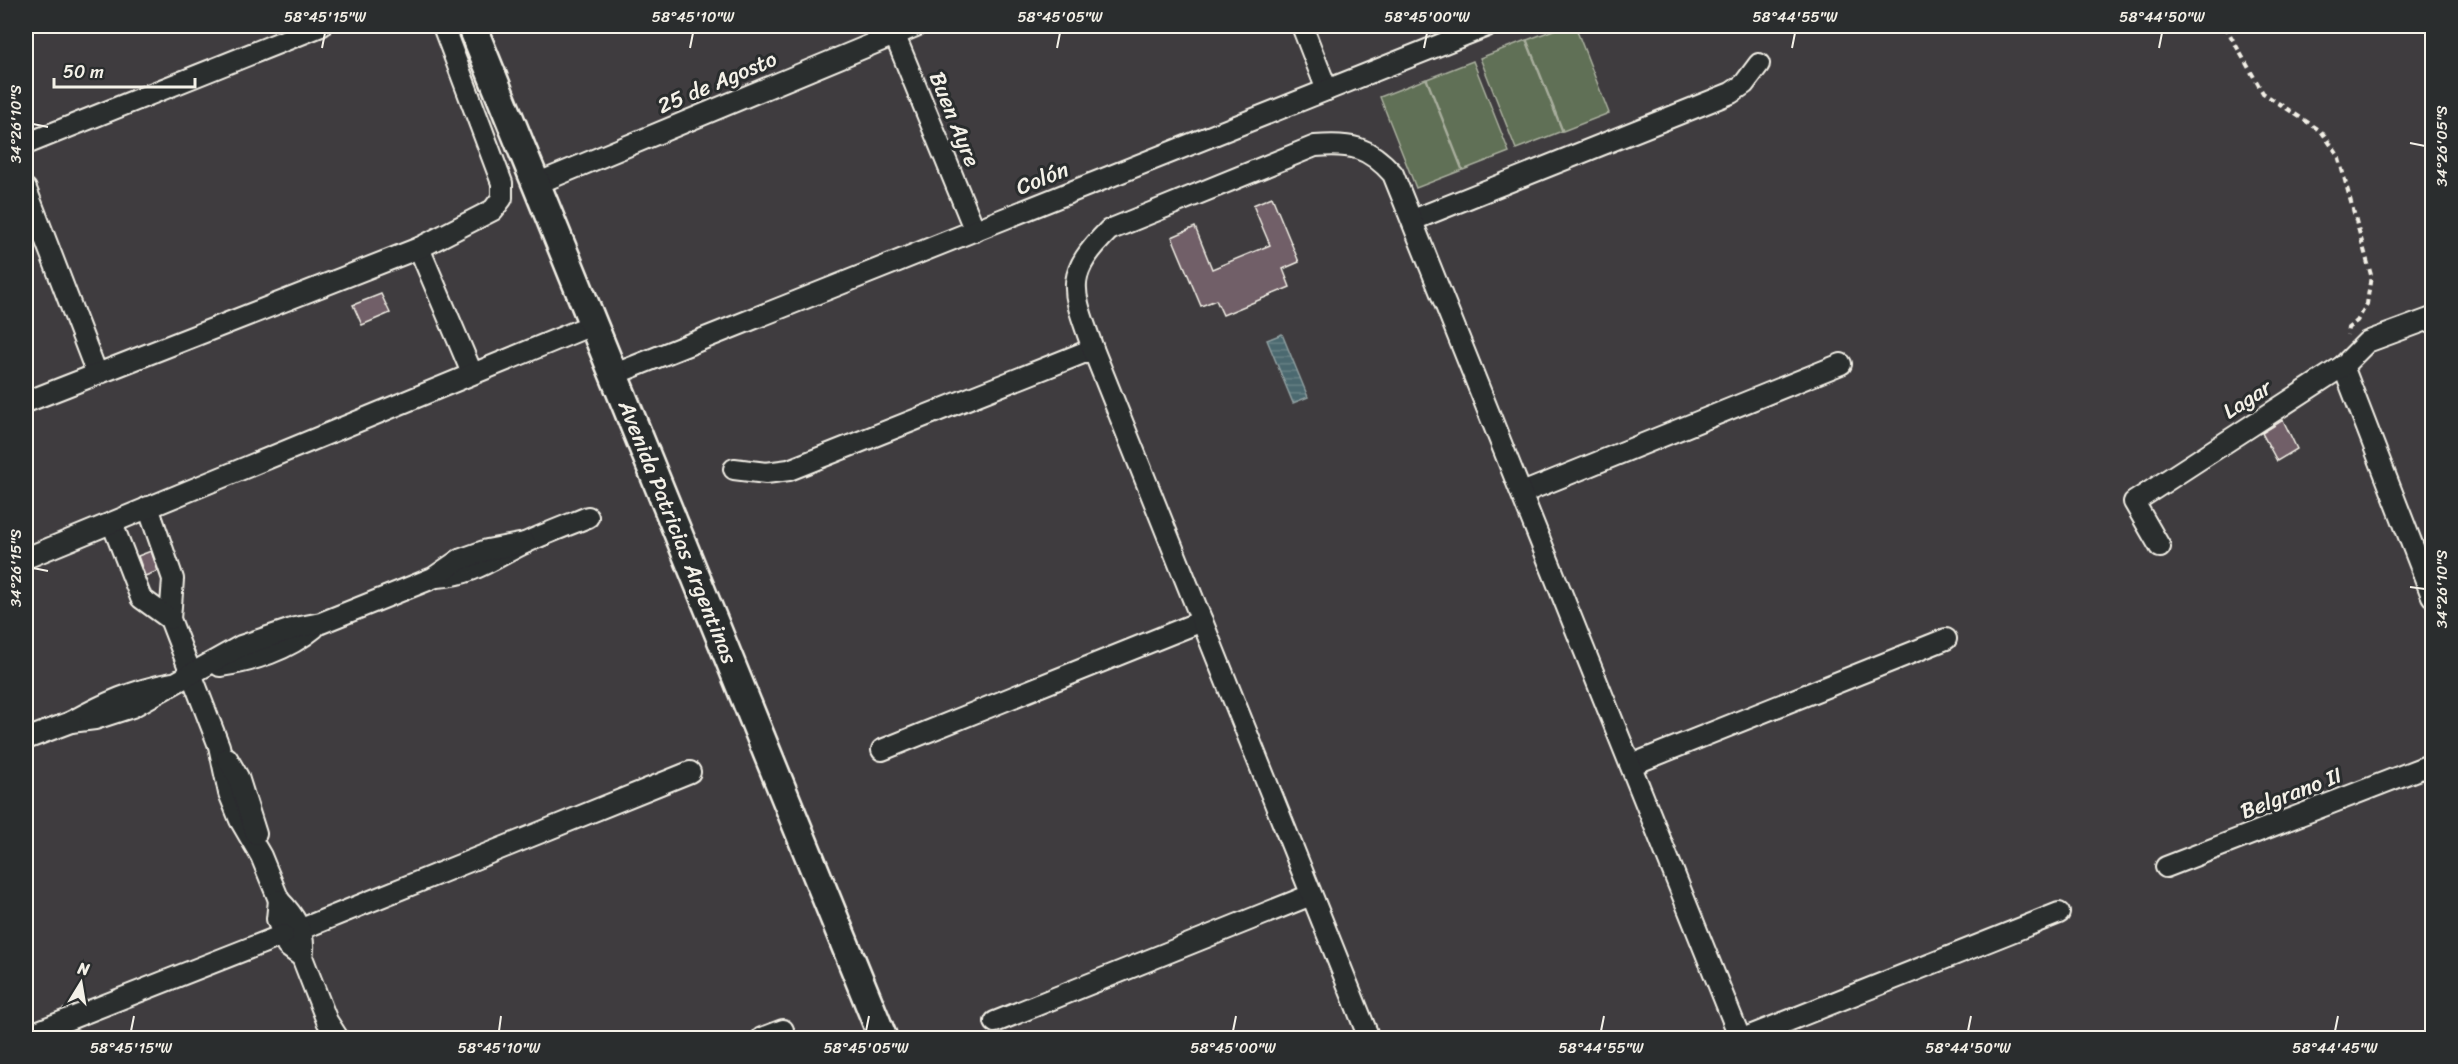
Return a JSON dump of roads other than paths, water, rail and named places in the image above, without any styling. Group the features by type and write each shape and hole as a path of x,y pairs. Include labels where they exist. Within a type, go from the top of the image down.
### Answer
{"street":[{"path":"26,144 321,26"},
{"path":"26,402 419,248 482,218 493,210 502,198 502,183 443,26"},
{"name":"Avenida Patricias Argentinas","path":"472,26 883,1038"},
{"name":"25 de Agosto","path":"536,184 893,30 916,26"},
{"path":"1302,26 1327,90"},
{"name":"Colón","path":"615,374 1487,26"},
{"name":"Buen Ayre","path":"893,30 975,231"},
{"path":"1413,220 1731,93 1744,84 1759,64"},
{"path":"1369,1038 1093,349 1075,298 1076,272 1088,252 1109,230 1315,146 1339,144 1360,147 1380,159 1393,174 1743,1038 2059,913"},
{"path":"26,189 97,374"},
{"path":"419,248 472,373"},
{"name":"Lagar","path":"2160,547 2134,502 2343,366 2367,342 2433,318"},
{"path":"26,558 594,324"},
{"path":"734,469 766,473 789,470 1093,349"},
{"path":"1522,493 1841,364"},
{"path":"2343,366 2433,596"},
{"path":"148,507 173,579 170,619"},
{"path":"26,739 71,722 108,701 135,690 172,683 200,671 249,659 291,644 321,623 433,578 474,571 525,543 588,517"},
{"path":"112,523 141,598 170,619 200,671 219,746 238,777 250,808 261,856 279,900 293,914 291,932"},
{"path":"882,750 1203,621"},
{"path":"1631,765 1946,639"},
{"name":"Belgrano II","path":"2166,867 2433,764"},
{"path":"26,1036 690,772"},
{"path":"995,1022 1311,895"},
{"path":"291,932 305,943 302,957 328,1030 338,1038"},
{"path":"762,1038 783,1030"}],"water":[{"path":"1282,334 1308,397 1293,403 1267,340"}]}
